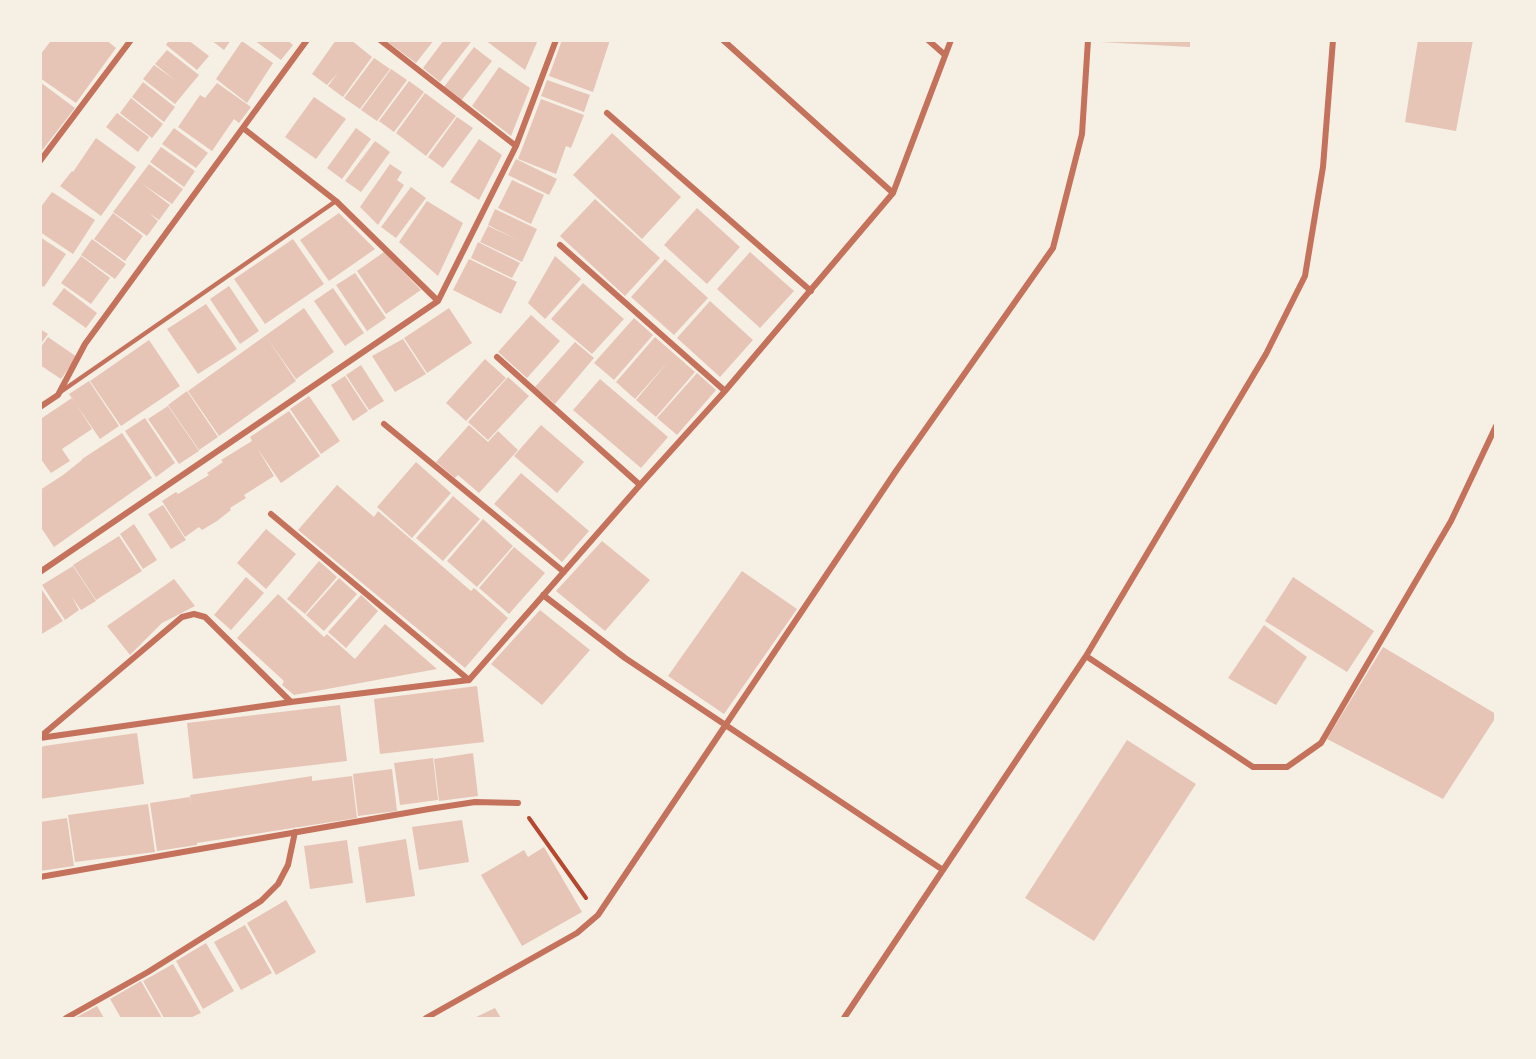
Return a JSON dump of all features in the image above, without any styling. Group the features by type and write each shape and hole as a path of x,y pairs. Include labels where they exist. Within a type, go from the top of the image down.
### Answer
{"street":[{"path":"40,161 131,40"},
{"path":"40,407 58,395 86,344 307,40"},
{"path":"380,40 516,146"},
{"path":"40,572 438,301 516,146 556,40"},
{"path":"723,40 893,193"},
{"path":"928,40 945,55"},
{"path":"40,737 470,680 725,391 893,193 951,40"},
{"path":"426,1018 577,933 598,915 896,471 1053,248 1082,134 1088,40"},
{"path":"844,1018 1086,656 1266,354 1305,276 1323,167 1333,40"},
{"path":"607,113 811,291"},
{"path":"243,128 336,201 438,301"},
{"path":"560,245 725,391"},
{"path":"496,357 640,485"},
{"path":"384,424 564,572"},
{"path":"1086,656 1253,767 1287,766 1321,743 1451,521 1496,426"},
{"path":"271,514 470,680"},
{"path":"543,595 625,658 943,870"},
{"path":"40,737 182,617 194,614 205,617 291,702"},
{"path":"40,877 476,802 518,803"},
{"path":"66,1018 148,972 261,901 278,884 288,865 295,832"}],"lane":[{"path":"58,395 336,201"}],"path":[{"path":"545,840 598,915"}],"building":[{"path":"55,40 106,40 116,48 76,103 40,78 40,55 50,42"},
{"path":"169,40 188,40 209,56 197,70 166,45"},
{"path":"211,40 231,40 224,50"},
{"path":"254,40 287,40 293,45 281,60"},
{"path":"336,40 351,40 372,57 343,97 328,86 338,73 327,85 312,74"},
{"path":"385,40 434,40 416,63"},
{"path":"444,40 471,42 440,82 423,68"},
{"path":"485,40 538,40 525,70"},
{"path":"562,40 610,40 593,92 549,76"},
{"path":"1100,40 1190,40 1190,47 1100,42"},
{"path":"1418,40 1473,40 1456,131 1405,122"},
{"path":"242,41 273,63 247,103 216,79"},
{"path":"474,47 492,61 461,101 444,87"},
{"path":"167,50 199,75 175,104 143,79 154,65 175,80 155,64"},
{"path":"374,58 390,69 360,109 344,98"},
{"path":"499,67 530,88 511,136 472,106"},
{"path":"391,69 407,80 377,121 361,110"},
{"path":"547,80 590,95 584,112 541,96"},
{"path":"409,81 424,92 394,132 379,121"},
{"path":"40,82 75,108 40,153"},
{"path":"143,82 175,107 164,122 132,97"},
{"path":"217,83 251,107 239,123 234,119 212,151 178,127 200,95 205,98"},
{"path":"425,93 456,116 426,156 396,133"},
{"path":"314,97 346,119 316,159 285,137"},
{"path":"131,98 163,124 152,138 120,113"},
{"path":"541,99 584,115 571,148 566,146 556,174 518,159"},
{"path":"117,113 149,137 138,152 106,127"},
{"path":"457,117 473,128 443,168 428,157"},
{"path":"174,128 208,153 196,168 162,144"},
{"path":"356,128 371,139 342,179 327,168"},
{"path":"612,133 681,197 642,239 573,175"},
{"path":"96,138 136,167 101,216 60,186 73,172"},
{"path":"479,139 502,155 479,200 450,182"},
{"path":"375,141 390,152 361,192 345,181"},
{"path":"161,147 195,171 184,187 150,162"},
{"path":"516,159 557,179 549,195 508,175"},
{"path":"149,164 183,189 172,204 141,183 170,205 159,220 149,213 158,221 147,236 113,212"},
{"path":"390,164 402,172 397,180 404,185 378,225 360,207"},
{"path":"512,180 544,195 531,224 498,208"},
{"path":"411,187 426,198 396,238 381,227"},
{"path":"52,192 95,220 73,254 40,232 40,208"},
{"path":"595,199 660,258 625,296 560,236"},
{"path":"427,201 463,223 438,276 399,242"},
{"path":"697,208 740,247 707,284 664,245"},
{"path":"495,209 537,229 522,262 480,242 488,226 518,240 488,225"},
{"path":"113,213 143,236 125,261 94,239"},
{"path":"339,213 375,249 329,281 300,240"},
{"path":"40,237 66,254 44,287 40,285"},
{"path":"92,239 126,264 115,279 81,255"},
{"path":"293,239 324,284 265,324 234,279"},
{"path":"478,242 520,263 512,278 471,258"},
{"path":"384,252 421,290 386,314 357,271"},
{"path":"750,252 794,291 760,328 717,289"},
{"path":"81,256 110,278 91,304 61,283"},
{"path":"555,256 581,279 545,319 528,303"},
{"path":"469,259 517,282 501,314 453,290"},
{"path":"665,259 708,298 674,335 631,297"},
{"path":"355,273 386,318 367,331 336,285"},
{"path":"583,283 624,319 592,354 551,319"},
{"path":"229,286 259,331 240,344 210,299"},
{"path":"64,288 97,313 86,328 52,304"},
{"path":"333,288 364,333 345,346 314,301"},
{"path":"710,301 753,340 720,377 677,338"},
{"path":"206,304 237,349 198,374 167,329"},
{"path":"304,308 334,352 296,379 267,338 296,381 219,436 188,391"},
{"path":"449,308 472,343 427,373 404,338"},
{"path":"531,315 560,341 527,378 498,352"},
{"path":"634,318 653,335 614,380 594,363"},
{"path":"40,329 48,334 40,345"},
{"path":"48,337 77,357 61,379 40,365 40,348"},
{"path":"655,337 695,372 656,417 636,400 668,362 635,399 616,382"},
{"path":"403,339 426,374 395,392 372,356"},
{"path":"149,340 180,386 121,426 90,381"},
{"path":"575,342 594,358 555,404 535,387"},
{"path":"485,359 506,378 466,421 446,403"},
{"path":"361,365 384,401 369,410 346,375"},
{"path":"697,373 716,390 677,435 657,418"},
{"path":"345,376 368,411 353,421 331,385"},
{"path":"508,377 529,396 488,440 468,422"},
{"path":"600,379 668,437 641,468 573,410"},
{"path":"89,381 119,426 100,439 69,394"},
{"path":"187,391 218,437 199,450 168,405"},
{"path":"309,396 340,441 321,454 290,409"},
{"path":"72,398 92,429 62,449 70,461 51,473 40,458 40,416 42,418"},
{"path":"168,406 199,451 179,464 148,419"},
{"path":"289,411 320,456 281,483 257,448 274,476 244,495 246,498 230,508 231,510 217,521 202,530 199,527 185,537 162,501 209,475 207,473 223,462 221,460 252,441 250,437"},
{"path":"145,418 175,463 156,477 125,431"},
{"path":"469,425 488,442 498,431 518,450 479,493 458,475 455,478 436,462"},
{"path":"541,425 584,462 557,493 514,456"},
{"path":"122,433 152,478 54,547 40,526 40,490"},
{"path":"416,462 451,493 412,538 377,507"},
{"path":"521,473 589,531 562,562 494,504"},
{"path":"337,485 374,517 378,511 471,591 474,588 508,618 465,668 298,530"},
{"path":"453,496 480,519 443,561 416,538"},
{"path":"163,505 186,540 171,549 148,514"},
{"path":"483,519 513,546 477,587 447,561"},
{"path":"134,524 157,560 143,569 120,534"},
{"path":"266,529 296,554 266,589 237,563"},
{"path":"119,536 142,571 96,600 73,565"},
{"path":"602,541 650,580 605,631 556,591"},
{"path":"514,547 545,573 509,614 479,588"},
{"path":"319,561 337,577 305,614 287,599"},
{"path":"73,566 96,601 81,610 72,597 79,610 65,620 42,585"},
{"path":"742,571 797,609 724,714 668,676"},
{"path":"246,577 264,593 231,630 214,615"},
{"path":"1293,577 1374,631 1347,672 1265,621"},
{"path":"339,578 357,594 324,631 306,615"},
{"path":"174,579 195,606 162,623 130,655 107,626"},
{"path":"40,587 63,621 40,635"},
{"path":"278,594 324,637 327,634 355,659 385,624 437,669 294,695 282,685 284,681 237,638"},
{"path":"361,595 378,611 346,648 328,632"},
{"path":"540,610 590,650 542,705 491,664"},
{"path":"1264,625 1307,657 1276,705 1228,678"},
{"path":"1383,647 1496,714 1443,799 1327,739"},
{"path":"477,686 484,742 380,754 374,699"},
{"path":"340,705 347,761 193,779 187,723"},
{"path":"137,733 144,784 40,799 40,748"},
{"path":"1127,740 1196,784 1094,941 1025,898"},
{"path":"473,753 478,796 439,801 434,759"},
{"path":"433,758 438,800 400,805 394,763"},
{"path":"392,769 397,811 358,816 353,774"},
{"path":"312,776 312,781 352,776 357,818 157,851 150,803 190,797 192,808 190,795"},
{"path":"148,804 155,852 75,862 68,815"},
{"path":"67,818 74,866 40,871 40,822"},
{"path":"462,820 469,862 419,870 412,827"},
{"path":"406,839 415,896 366,903 358,847"},
{"path":"347,840 353,883 310,889 304,846"},
{"path":"544,847 582,912 522,946 481,875 524,850 528,857"},
{"path":"286,900 316,952 276,975 247,923"},
{"path":"245,925 272,973 241,990 214,942"},
{"path":"206,943 234,991 203,1009 176,961"},
{"path":"173,964 201,1013 190,1018 164,1018 143,981"},
{"path":"141,981 162,1018 121,1018 110,999"},
{"path":"97,1006 104,1018 75,1018"},
{"path":"495,1008 501,1018 474,1018"}]}
